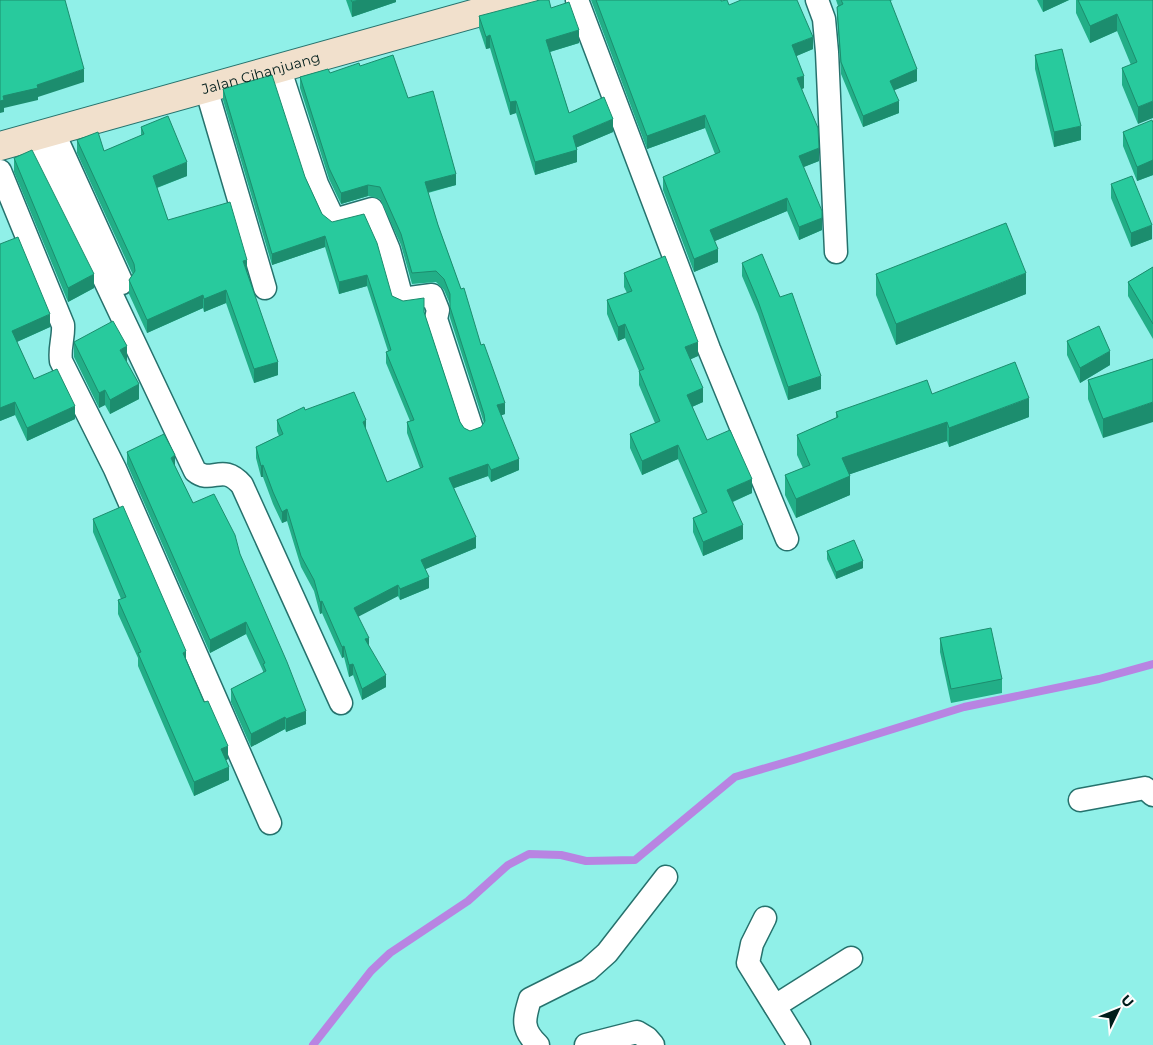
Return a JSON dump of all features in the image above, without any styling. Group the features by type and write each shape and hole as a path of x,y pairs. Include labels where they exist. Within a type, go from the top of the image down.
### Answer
{"main road":[{"name":"Jalan Cihanjuang","path":"0,146 524,0"}],"street":[{"path":"577,0 709,349 787,539"},
{"path":"817,0 824,20 827,52 836,252"},
{"path":"279,67 317,184 334,220 372,209 389,250 402,300 432,295 438,310 436,319 438,328 472,429"},
{"path":"206,88 265,288"},
{"path":"45,133 122,283"},
{"path":"45,133 194,471 200,475 208,476 227,473 234,476 242,485 341,703"},
{"path":"0,171 63,325 59,350 61,361 115,469 270,823"},
{"path":"1080,800 1145,788 1153,795"},
{"path":"538,1045 528,1036 524,1018 530,999 588,970 607,953 666,877"},
{"path":"764,918 752,944 748,964 799,1045"},
{"path":"775,1006 851,958"},
{"path":"586,1045 636,1032 647,1038 652,1045"}],"building":[{"path":"0,0 65,0 84,69 37,85 38,88 3,96 4,100 0,101"},
{"path":"540,0 549,0 551,8 569,2 579,30 546,40 569,113 604,97 613,119 573,136 577,150 535,162 516,101 510,102 490,35 486,37 479,16"},
{"path":"596,0 727,0 729,5 741,0 797,0 813,37 792,45 804,76 797,78 818,128 819,148 799,156 822,211 822,218 799,227 787,198 710,230 718,249 694,259 663,177 720,152 705,115 647,136"},
{"path":"841,0 890,0 917,69 890,81 899,101 863,116 841,62 837,7 843,4"},
{"path":"1078,0 1153,0 1153,101 1138,107 1122,68 1137,62 1117,14 1090,26"},
{"path":"1062,49 1081,126 1054,132 1035,55"},
{"path":"393,55 408,98 433,91 456,174 425,182 461,289 464,288 481,345 484,344 505,403 497,405 519,459 491,470 488,464 449,478 476,537 421,560 429,577 400,589 398,585 354,608 369,638 365,639 386,675 362,689 353,664 349,665 344,646 342,647 322,601 320,602 314,580 301,556 287,509 282,512 263,465 261,466 256,447 283,434 277,420 304,407 305,410 354,392 366,420 363,422 387,482 423,467 407,422 414,420 386,352 391,350 367,275 339,282 325,236 272,254 223,89 272,75 305,177 322,214 332,222 364,214 377,243 392,296 403,301 424,298 424,312 460,422 464,428 470,431 481,427 485,421 484,414 450,307 450,294 444,279 436,271 412,273 401,234 380,187 368,185 341,193 329,168 300,77 328,69 330,73 359,63 360,66"},
{"path":"168,116 187,162 153,176 168,220 230,202 247,260 243,261 278,362 254,369 226,290 204,299 203,295 147,320 129,280 135,271 134,264 77,140 98,132 104,151 144,134 141,127"},
{"path":"1152,120 1153,160 1137,167 1123,132"},
{"path":"32,150 94,274 68,288 14,158"},
{"path":"1132,176 1152,225 1131,233 1111,184"},
{"path":"1006,223 1026,273 896,324 876,274"},
{"path":"18,237 50,314 12,331 34,379 57,369 75,406 27,428 15,402 0,408 0,244"},
{"path":"762,254 780,297 792,293 821,376 788,387 758,301 742,263"},
{"path":"665,256 698,342 685,347 703,388 687,395 707,440 730,430 752,479 727,490 743,525 703,542 693,518 707,512 678,445 642,461 630,434 660,421 639,371 644,369 625,324 618,327 607,300 632,291 624,273"},
{"path":"1153,267 1153,324 1128,282"},
{"path":"113,321 127,346 120,350 139,384 110,400 105,390 99,393 74,342"},
{"path":"1099,326 1110,351 1080,368 1067,341"},
{"path":"1153,359 1153,402 1103,419 1088,380"},
{"path":"1015,362 1029,398 949,428 947,422 842,458 850,476 796,499 785,475 810,465 797,435 838,417 836,412 927,380 932,394"},
{"path":"164,434 175,455 171,458 193,503 214,494 235,535 240,554 306,711 286,719 285,717 251,734 231,689 266,671 263,664 265,663 246,622 210,640 127,452"},
{"path":"123,506 186,651 183,653 204,702 208,701 228,746 221,749 229,767 194,782 138,653 141,652 118,600 126,597 93,519"},
{"path":"854,540 863,561 836,572 827,551"},
{"path":"991,628 1002,679 951,689 940,638"}],"waterway":[{"path":"313,1045 371,971 390,953 468,901 508,865 529,854 561,855 586,861 635,860 735,777 964,707 1099,679 1153,664"}]}
